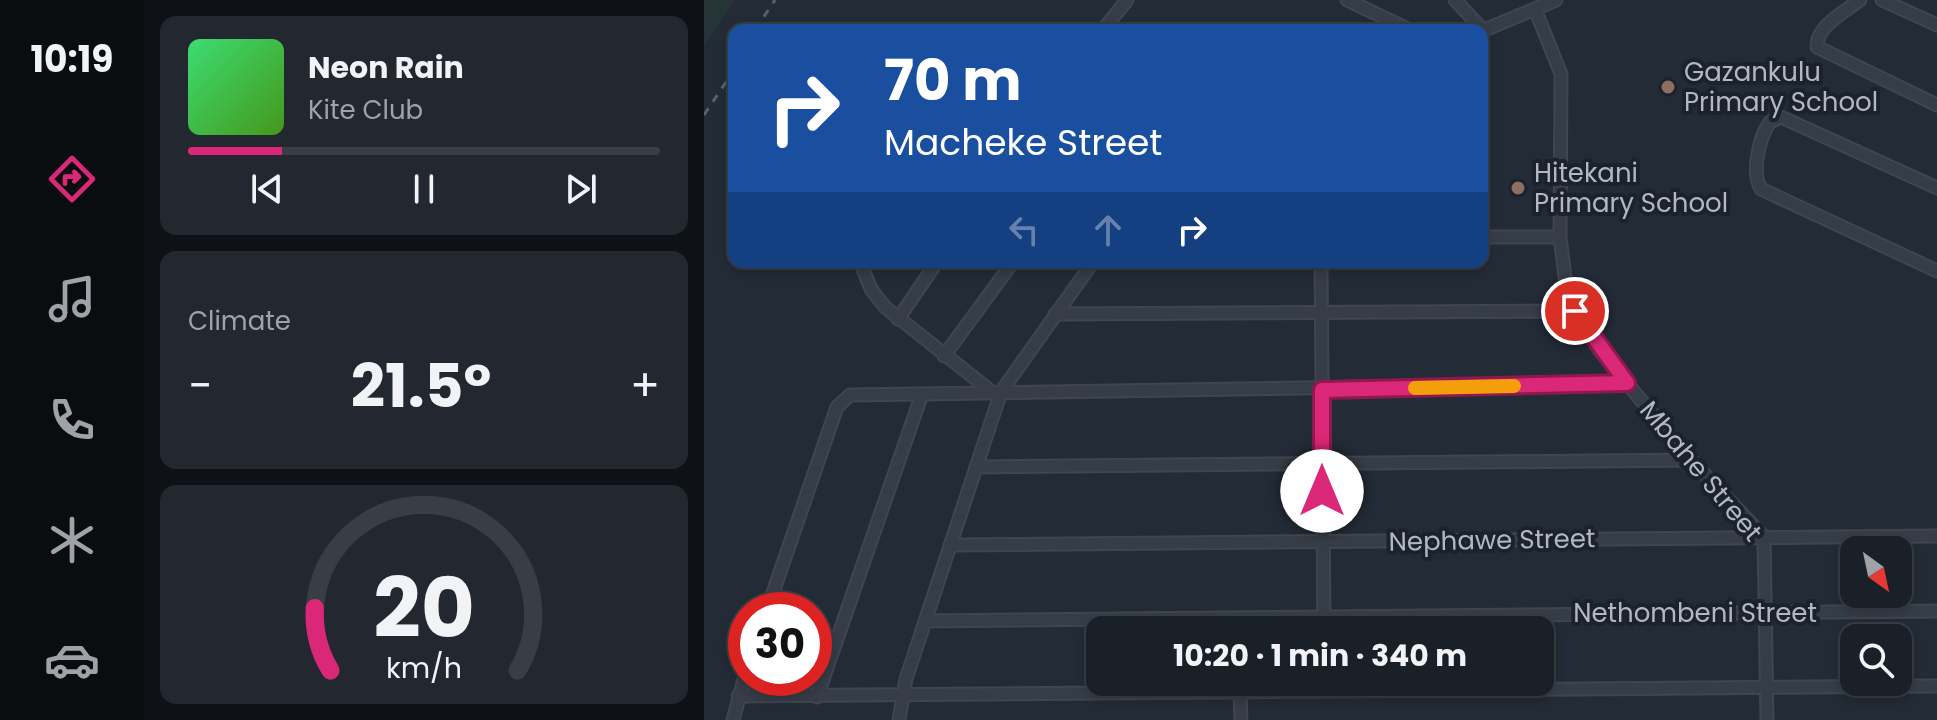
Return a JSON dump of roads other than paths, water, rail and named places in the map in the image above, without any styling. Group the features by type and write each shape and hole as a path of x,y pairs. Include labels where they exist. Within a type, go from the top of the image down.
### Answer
{"street":[{"path":"1108,24 1127,0"},
{"path":"1347,0 1397,24"},
{"path":"1455,0 1477,24"},
{"path":"1488,29 1556,0"},
{"path":"1860,0 1819,34 1816,42 1820,50 1937,105"},
{"path":"1882,0 1937,25"},
{"name":"Mbahe Street","path":"1535,9 1561,74 1560,237 1565,277 1575,311 1627,383 1691,460 1764,537 1767,720"},
{"path":"1937,188 1781,117 1766,127 1756,173 1758,185 1765,192 1937,271"},
{"path":"1488,237 1560,237"},
{"path":"863,268 877,298 898,319 944,356 997,392"},
{"path":"898,319 933,268"},
{"path":"944,356 1009,268"},
{"path":"899,720 902,695 997,392 1089,268"},
{"path":"1321,268 1324,616"},
{"path":"1055,314 1575,311"},
{"path":"773,592 837,407 846,397 856,394 1322,390 1627,383"},
{"path":"817,697 922,394"},
{"path":"976,467 1691,460"},
{"name":"Nephawe Street","path":"950,545 1937,536"},
{"name":"Nethombeni Street","path":"1324,616 1937,611"},
{"name":"Nethombeni Street","path":"925,621 1086,619"},
{"path":"1554,688 1937,686"},
{"path":"733,720 738,696 1086,694"},
{"path":"1240,696 1241,720"}],"railway":[{"path":"759,24 775,0"},
{"path":"704,115 728,79"}],"place":[{"name":"Gazankulu Primary School","path":"1668,87"},
{"name":"Hitekani Primary School","path":"1518,188"}]}
